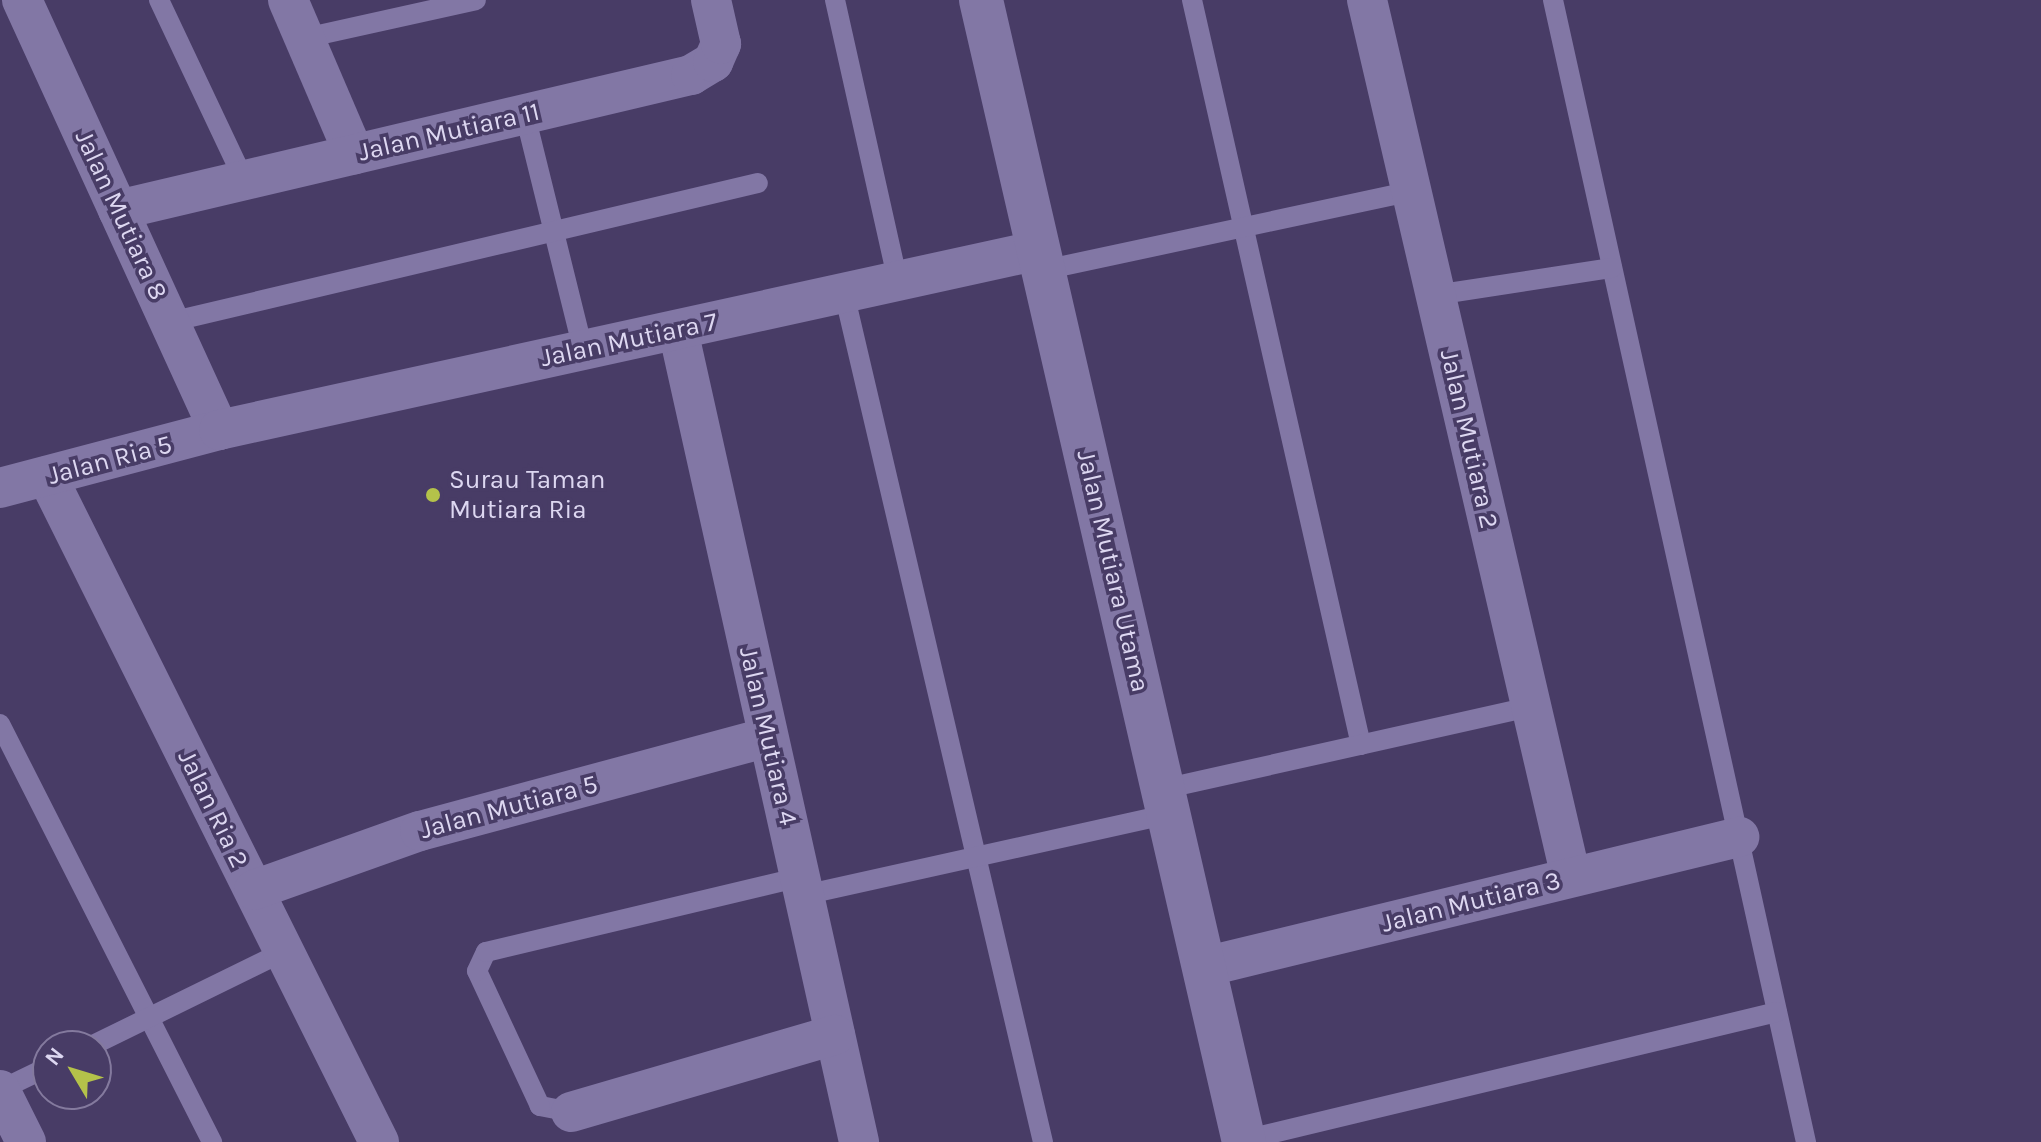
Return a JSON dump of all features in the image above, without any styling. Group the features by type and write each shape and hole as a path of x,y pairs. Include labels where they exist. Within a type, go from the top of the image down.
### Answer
{"street":[{"name":"Jalan Mutiara 8","path":"22,0 219,430"},
{"path":"288,0 354,154"},
{"name":"Jalan Mutiara 11","path":"118,210 691,75 713,62 721,44 711,0"},
{"name":"Jalan Mutiara Utama","path":"981,0 1244,1141"},
{"name":"Jalan Mutiara 2","path":"1367,0 1571,877"},
{"name":"Jalan Mutiara 7","path":"219,430 898,281 1041,260"},
{"name":"Jalan Mutiara 4","path":"678,330 859,1142"},
{"name":"Jalan Ria 5","path":"0,488 219,430"},
{"name":"Jalan Ria 2","path":"47,476 379,1142"},
{"name":"Jalan Mutiara 5","path":"254,890 420,831 768,737"},
{"name":"Jalan Mutiara 3","path":"1204,967 1739,837"},
{"path":"571,1112 835,1035"},
{"path":"0,1090 26,1142"}],"lane":[{"path":"159,0 244,180"},
{"path":"305,38 476,0"},
{"path":"835,0 898,281"},
{"path":"1192,0 1361,745"},
{"path":"1553,0 1806,1142"},
{"path":"525,115 583,350"},
{"path":"170,322 758,183"},
{"path":"1041,260 1243,227 1411,191"},
{"path":"1435,295 1612,268"},
{"path":"844,293 1043,1142"},
{"path":"571,1112 540,1106 477,971 486,952 802,886 976,857 1361,745 1531,707"},
{"path":"0,724 212,1142"},
{"path":"112,1036 283,952"},
{"path":"1244,1141 1777,1012"},
{"path":"0,1090 32,1075"}],"place":[{"name":"Surau Taman Mutiara Ria","path":"433,495"}]}
